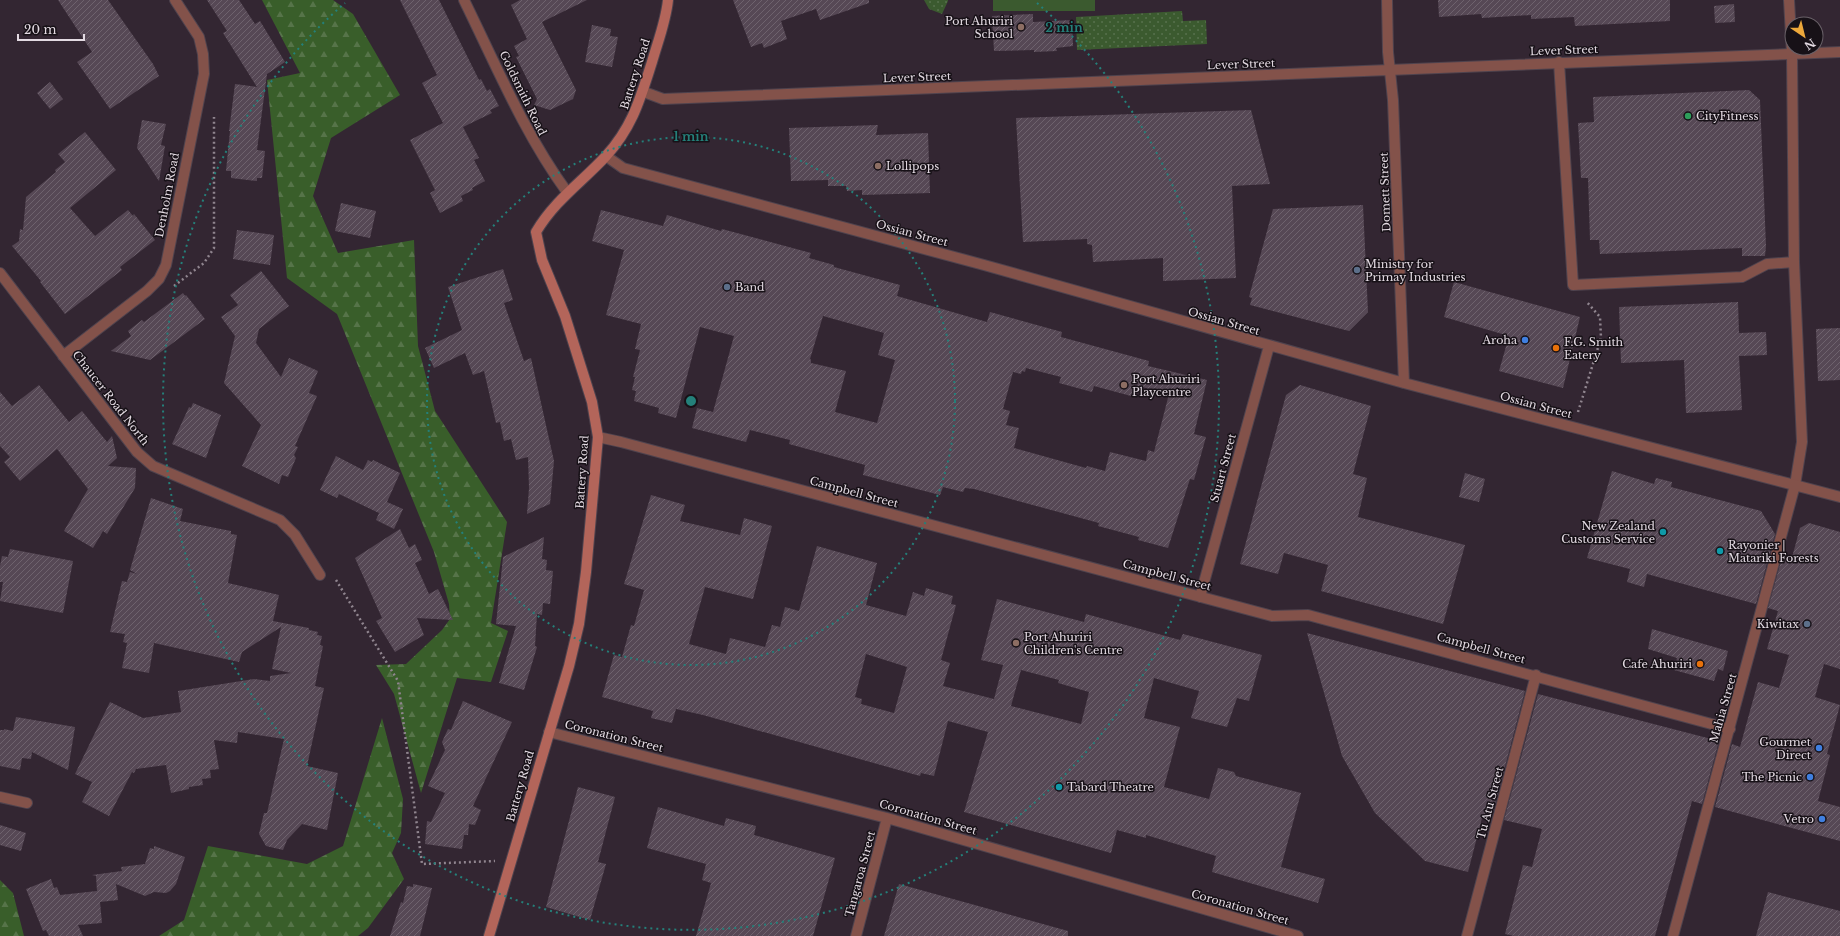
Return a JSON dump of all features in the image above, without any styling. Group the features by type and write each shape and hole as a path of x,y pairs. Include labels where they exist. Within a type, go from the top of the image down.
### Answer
{"street":[{"name":"Denholm Road","path":"63,356 147,291 158,278 166,264 204,74 203,54 199,37 175,0"},
{"name":"Goldsmith Road","path":"464,0 531,136 545,162 567,192"},
{"name":"Battery Road","path":"489,936 569,666 579,624 586,572 598,437 592,402 565,316 542,260 536,232 567,192 606,156 632,119 644,92 668,0"},
{"name":"Domett Street","path":"1387,0 1390,70 1393,93 1404,383"},
{"name":"Mahia Street","path":"1790,0 1791,16"},
{"name":"Lever Street","path":"1824,52 1840,52"},
{"name":"Lever Street","path":"644,92 663,99 1784,53"},
{"name":"Mahia Street","path":"1673,936 1795,486 1802,442 1794,262 1792,56"},
{"path":"1559,62 1573,285 1742,277 1767,264 1794,262"},
{"name":"Ossian Street","path":"606,156 623,168 984,265 1404,383 1840,497"},
{"name":"Chaucer Road North","path":"0,273 137,452 153,466 280,520 295,535 320,575"},
{"name":"Stuart Street","path":"1200,597 1269,346"},
{"name":"Campbell Street","path":"598,437 622,442 1272,616 1308,615 1730,728"},
{"name":"Tu Atu Street","path":"1467,936 1536,676"},
{"name":"Coronation Street","path":"549,732 888,818 1298,936"},
{"path":"0,797 27,804"},
{"name":"Tangaroa Street","path":"856,936 888,818"}],"path":[{"path":"171,289 204,263 214,248 214,115 198,99"},
{"path":"1573,285 1600,317 1601,338 1574,427"},
{"path":"320,575 336,580 398,681 422,864 511,860"}],"green space":[{"path":"262,0 333,0 353,14 400,95 331,138 313,196 338,253 414,240 418,346 435,411 507,522 491,623 508,631 491,682 457,678 421,793 394,694 376,665 406,664 442,630 450,619 449,604 434,552 337,314 287,278 267,80 300,73"},
{"path":"924,0 948,1 942,14 929,9"},
{"path":"993,0 1095,0 1095,11 993,11"},
{"path":"1182,11 1183,21 1206,20 1207,44 1077,50 1076,17"},
{"path":"382,718 403,799 401,833 392,853 404,879 368,928 358,936 159,936 184,920 208,846 307,864 343,846"},
{"path":"0,880 13,893 24,936 0,936"}],"building":[{"path":"58,0 108,0 153,64 159,76 110,109 77,62 92,52"},
{"path":"207,0 239,0 255,24 260,21 285,62 267,74 257,150 265,151 262,178 257,178 257,181 231,178 231,171 226,171 235,84 257,87 223,33 227,31"},
{"path":"400,0 439,0 479,80 481,79 487,91 490,89 499,106 490,110 492,113 463,127 479,158 474,160 485,181 472,188 473,190 461,196 463,201 440,213 430,193 435,190 410,140 443,123 422,83 437,75"},
{"path":"520,0 587,0 542,22 576,90 573,99 550,110 534,105 537,99 516,57 519,56 514,46 527,39 511,5"},
{"path":"733,0 869,0 869,3 820,20 816,9 781,21 787,39 764,48 762,43 751,47"},
{"path":"1438,0 1670,0 1670,21 1575,26 1574,17 1531,19 1531,15 1482,18 1481,14 1439,17"},
{"path":"1734,4 1735,22 1715,23 1714,6"},
{"path":"1033,14 1033,22 1072,20 1073,46 1056,48 1057,51 994,51 992,16"},
{"path":"592,25 611,29 610,36 618,37 612,67 585,62"},
{"path":"50,82 63,99 50,109 37,93"},
{"path":"1749,90 1760,100 1766,246 1765,256 1742,256 1742,248 1600,254 1599,240 1590,240 1588,178 1581,178 1578,123 1594,122 1593,97"},
{"path":"1251,110 1270,184 1232,186 1236,278 1163,281 1163,258 1093,262 1092,245 1087,244 1087,239 1023,242 1016,118"},
{"path":"142,120 166,124 161,145 165,146 159,181 137,148"},
{"path":"878,125 876,135 928,133 930,193 862,195 862,190 847,191 846,186 828,186 828,180 791,181 789,128"},
{"path":"85,132 116,170 70,208 95,236 128,210 133,216 134,214 155,240 120,267 122,270 65,314 40,282 41,281 12,246 19,241 20,229 23,230 26,197 56,172 55,170 65,162 58,154"},
{"path":"341,203 376,211 370,238 335,231"},
{"path":"1363,205 1368,312 1349,331 1250,305 1252,298 1249,297 1273,209"},
{"path":"601,210 663,226 667,215 721,231 722,229 811,253 809,258 834,265 834,267 900,285 897,296 987,322 990,312 1062,332 1061,337 1149,361 1148,366 1207,380 1194,434 1206,437 1194,480 1190,479 1168,548 1138,540 1139,537 1098,526 1099,523 974,489 965,488 963,492 943,487 940,495 863,475 865,465 789,444 790,440 750,430 746,442 692,428 697,408 713,412 734,336 700,327 676,418 658,413 659,408 634,401 636,391 632,390 635,377 633,377 640,350 635,349 641,324 606,315 624,250 592,241","holes":["823,316 884,333 878,355 895,360 877,423 835,412 846,371 811,363 810,359","1026,368 1061,377 1059,383 1092,392 1094,386 1131,396 1134,385 1169,394 1154,452 1148,450 1146,461 1110,452 1105,471 1087,466 1086,468 1014,448 1019,428 1006,425 1010,411 1003,409 1013,372 1021,374 1022,371 1025,372"]},
{"path":"237,230 274,235 270,265 233,259"},
{"path":"503,269 513,300 504,303 524,361 531,358 554,461 550,504 527,514 529,488 528,457 516,460 511,439 504,441 500,422 496,423 484,371 473,375 465,353 434,368 425,348 462,330 448,287"},
{"path":"261,271 289,306 259,329 256,343 281,377 289,358 318,371 309,393 317,396 295,446 298,447 294,455 296,458 288,477 282,475 279,484 242,466 261,425 224,383 235,336 221,317 238,305 230,295"},
{"path":"1454,282 1580,317 1563,388 1499,371 1509,336 1444,317"},
{"path":"183,293 205,319 150,360 111,351 131,336 128,331 142,320 144,322"},
{"path":"1738,302 1739,333 1766,332 1767,355 1739,356 1742,410 1686,413 1684,360 1621,363 1619,307"},
{"path":"1840,328 1840,380 1818,381 1816,329"},
{"path":"39,385 69,422 82,411 107,442 112,436 117,458 108,466 136,468 135,488 107,534 103,531 93,548 64,531 88,489 57,449 20,481 4,462 10,457 0,446 0,392 12,406"},
{"path":"1300,385 1371,406 1353,474 1367,478 1358,517 1465,545 1443,624 1321,591 1328,565 1284,553 1278,574 1240,564 1286,395"},
{"path":"193,403 221,415 206,458 172,444 189,407 191,408"},
{"path":"336,456 363,470 368,460 372,462 373,460 400,473 387,502 403,509 394,529 376,520 379,513 339,494 337,498 320,490"},
{"path":"1612,471 1654,484 1656,478 1672,482 1671,487 1761,511 1775,534 1756,604 1647,574 1644,587 1627,582 1630,569 1587,558"},
{"path":"1465,473 1485,479 1479,502 1459,497"},
{"path":"651,495 685,505 680,521 740,535 744,518 772,526 753,599 705,587 689,644 726,654 730,638 765,647 772,625 780,627 785,607 799,611 817,546 877,563 866,605 906,616 913,592 924,596 926,588 953,596 951,604 956,605 941,660 950,663 943,686 994,699 1003,665 981,660 997,599 1084,622 1086,614 1180,640 1183,634 1262,655 1249,701 1237,698 1227,727 1191,718 1199,691 1154,678 1144,718 1180,727 1164,787 1209,799 1218,768 1234,772 1236,776 1301,793 1281,867 1325,879 1318,903 1212,872 1216,856 1146,835 1146,838 1117,830 1111,853 964,812 988,732 948,721 934,776 921,773 920,776 703,715 676,709 672,723 651,718 653,711 602,697 614,655 622,657 631,625 634,626 644,590 624,584","holes":["866,654 907,667 894,713 861,704 862,699 855,697","1021,670 1059,680 1058,683 1089,692 1081,724 1011,706"]},
{"path":"151,498 183,509 180,521 231,531 231,534 237,535 228,583 279,595 273,621 309,628 309,630 318,632 317,635 322,636 320,645 323,646 315,686 324,688 307,766 338,773 327,830 302,824 287,840 283,850 266,846 259,834 264,813 267,813 284,739 238,732 237,743 214,740 219,769 210,770 211,778 202,779 203,785 189,787 189,789 171,793 166,765 136,769 134,773 132,772 109,816 82,802 92,782 75,774 110,702 143,718 181,712 178,691 254,679 270,681 270,676 291,673 272,669 281,627 242,652 239,662 154,643 149,673 122,668 127,643 123,642 125,634 110,632 122,581 127,582 130,572 137,574 130,570"},
{"path":"1809,523 1840,532 1840,669 1824,664 1815,697 1840,705 1827,754 1830,755 1818,801 1840,807 1840,841 1715,807 1732,744 1740,747 1758,682 1779,688 1789,655 1767,649 1778,611 1768,608 1784,550 1791,561 1800,528"},
{"path":"400,529 409,548 415,544 422,560 415,563 429,594 438,589 453,620 417,618 424,635 395,652 376,621 382,618 355,558"},
{"path":"544,537 542,559 547,560 546,570 553,571 550,604 543,603 542,615 537,614 535,646 537,647 524,690 499,683 516,626 496,624 503,557"},
{"path":"10,549 73,561 63,613 0,601 3,582 0,582 0,566 2,556 8,557"},
{"name":"Cafe Ahuriri","path":"1652,629 1728,651 1723,671 1718,669 1714,681 1674,670 1677,658 1648,649"},
{"path":"1307,633 1525,691 1492,816 1483,814 1468,872 1425,861 1375,813 1342,756"},
{"path":"1538,694 1719,741 1702,804 1692,801 1655,936 1514,936 1505,934 1523,865 1532,867 1542,829 1504,820"},
{"path":"463,701 512,722 473,806 481,810 475,825 469,824 468,835 464,835 462,849 425,844 427,821 431,822 445,793 428,786 445,750 442,742 448,729 451,730"},
{"path":"16,717 75,727 68,770 32,752 31,759 22,758 20,770 0,766 0,730 4,729 13,731"},
{"path":"578,787 615,797 598,862 606,864 590,920 546,907"},
{"path":"658,807 724,826 726,818 756,826 754,835 835,858 813,936 696,936 711,883 702,880 706,864 647,848"},
{"path":"0,825 26,833 21,851 0,845"},
{"path":"154,846 185,857 176,884 170,891 166,893 154,892 145,896 116,884 118,900 100,902 102,923 78,925 83,936 49,936 46,930 43,931 26,889 51,879 54,888 57,887 60,895 97,891 96,876 92,875 122,871 121,867 145,864 150,848 154,849"},
{"path":"413,884 432,888 420,936 390,936 401,902 403,903 407,886 413,887"},
{"path":"899,884 1068,931 1068,936 884,936"},
{"path":"1768,892 1840,911 1840,936 1756,936"}],"place":[{"name":"Port Ahuriri School","path":"1021,27"},
{"name":"CityFitness","path":"1688,116"},
{"name":"Lollipops","path":"878,166"},
{"name":"Ministry for Primay Industries","path":"1357,270"},
{"name":"Band","path":"727,287"},
{"name":"Aroha","path":"1525,340"},
{"name":"F.G. Smith Eatery","path":"1556,348"},
{"name":"Port Ahuriri Playcentre","path":"1124,385"},
{"name":"New Zealand Customs Service","path":"1663,532"},
{"name":"Rayonier | Matariki Forests","path":"1720,551"},
{"name":"Kiwitax","path":"1807,624"},
{"name":"Port Ahuriri Children's Centre","path":"1016,643"},
{"name":"Cafe Ahuriri","path":"1700,664"},
{"name":"Gourmet Direct","path":"1819,748"},
{"name":"The Picnic","path":"1810,777"},
{"name":"Tabard Theatre","path":"1059,787"},
{"name":"Vetro","path":"1822,819"}]}
